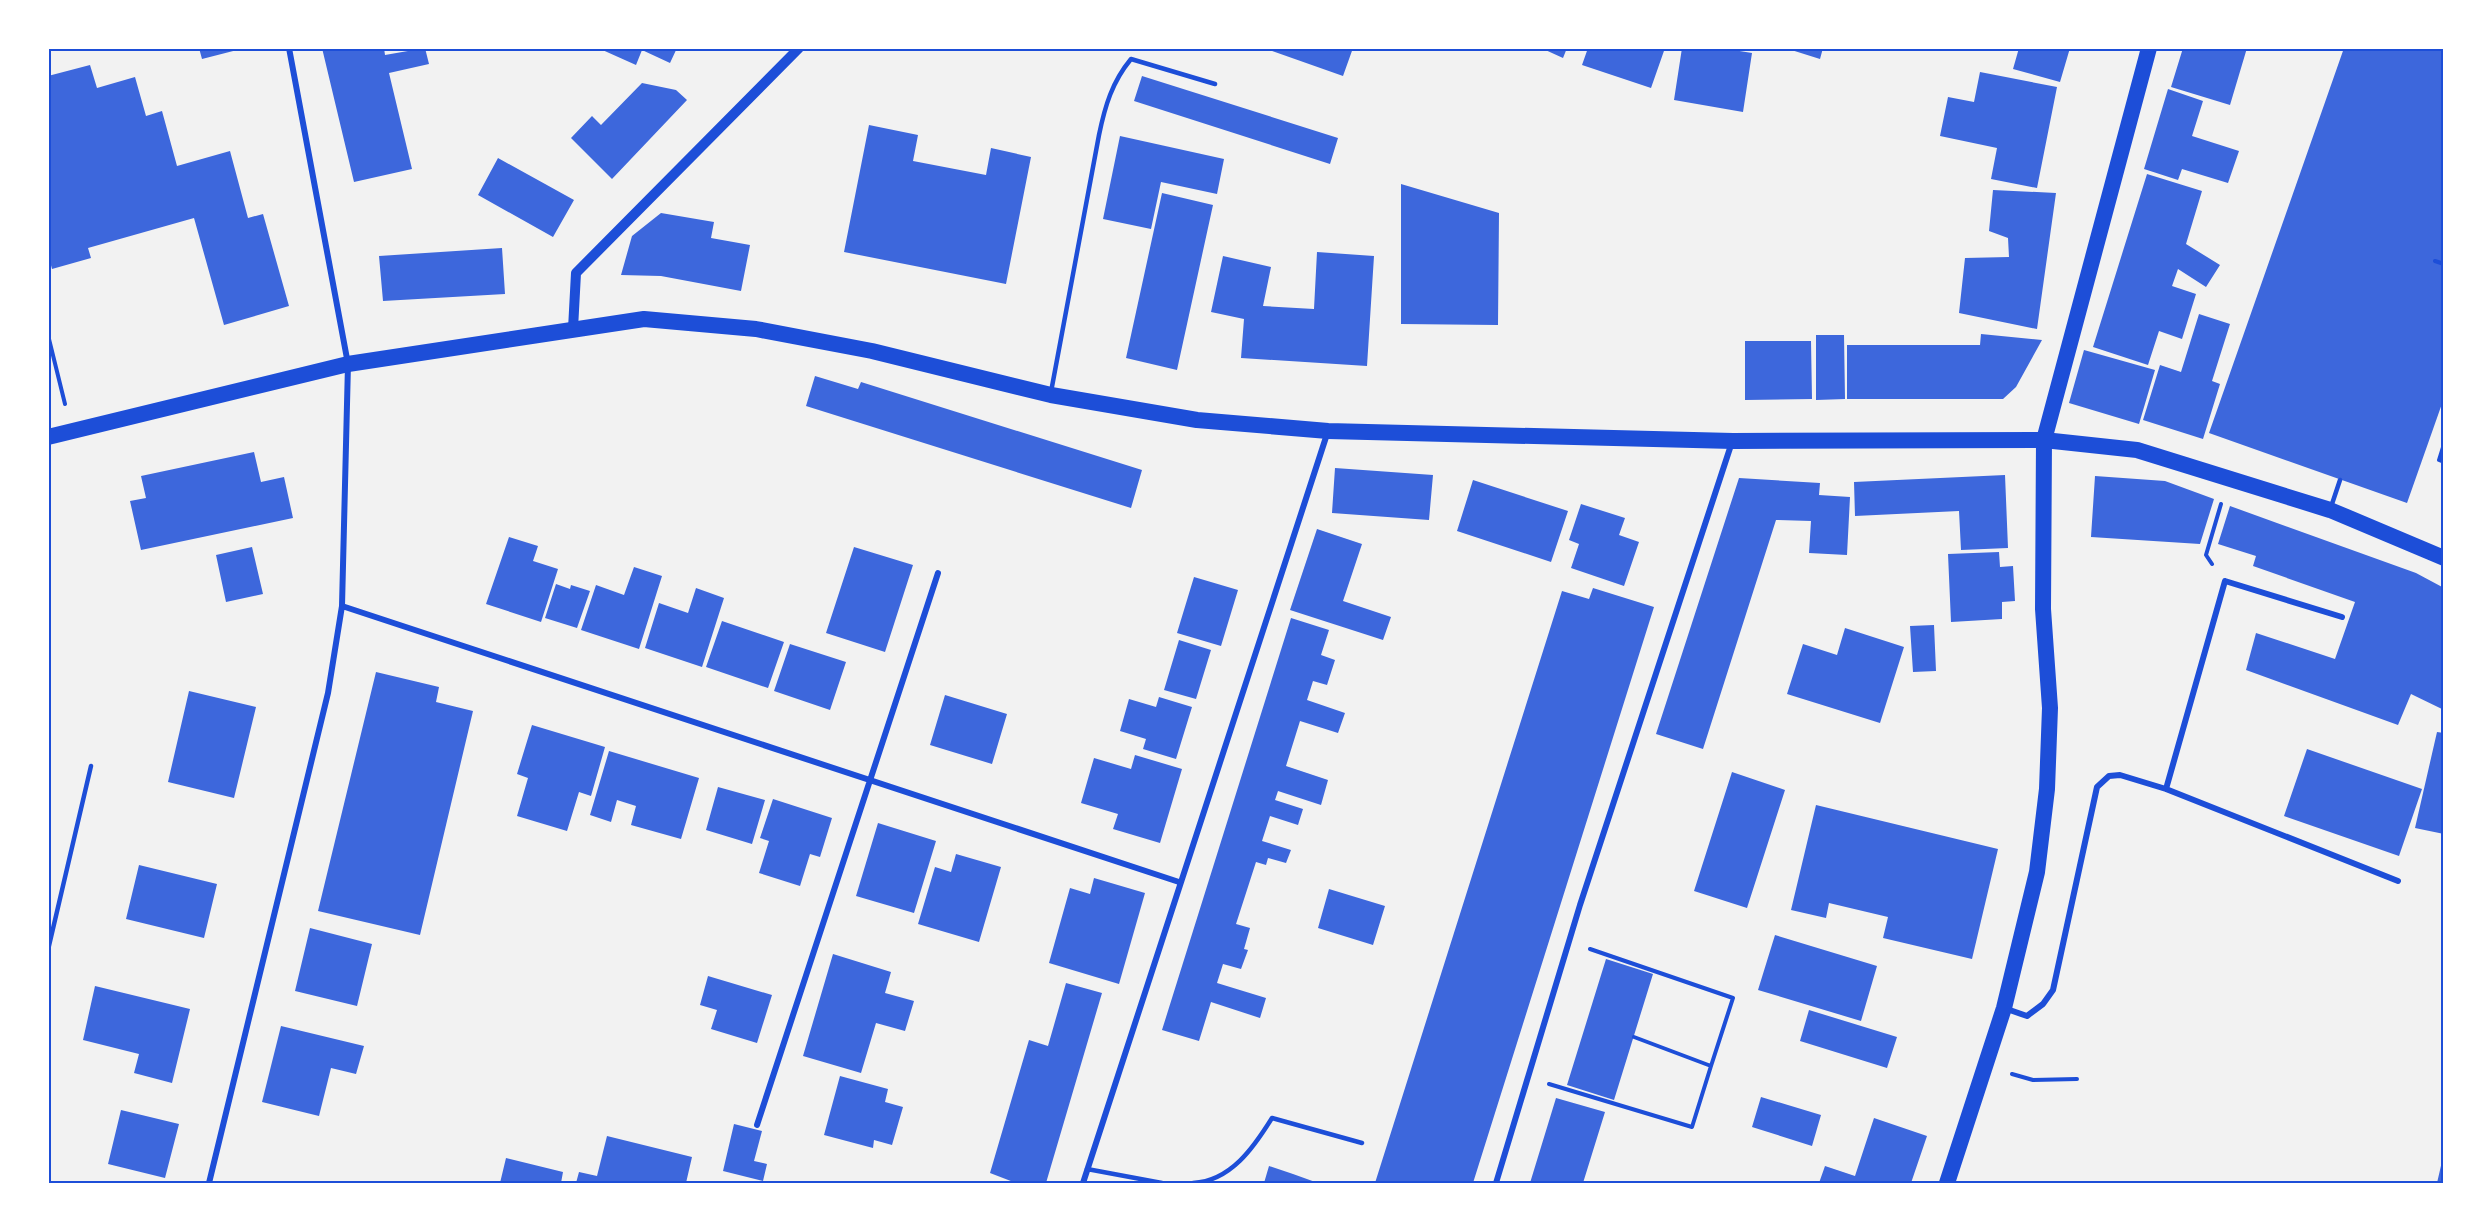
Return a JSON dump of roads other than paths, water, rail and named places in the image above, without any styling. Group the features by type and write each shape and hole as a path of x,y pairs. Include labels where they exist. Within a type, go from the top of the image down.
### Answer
{"highway":[{"path":"1947,1183 2004,1008 2037,872 2048,789 2050,708 2043,609 2044,440 2149,48"},
{"path":"48,437 348,364 644,319 756,329 872,351 1051,395 1197,420 1328,431 1733,441 2044,440 2137,450 2330,510 2444,558"}],"street":[{"path":"209,1183 328,693 342,606 348,364 289,48"},
{"path":"573,329 576,273 799,48"},
{"path":"1083,1183 1179,882 1328,431"},
{"path":"1496,1183 1569,942 1733,441"},
{"path":"757,1125 938,573"},
{"path":"2166,789 2225,581 2342,618"},
{"path":"342,606 1179,882"},
{"path":"2004,1008 2027,1016 2043,1004 2053,990 2097,787 2109,776 2120,775 2166,789 2398,881"}],"lane":[{"path":"1051,395 1106,101 1119,74 1131,59 1215,84"},
{"path":"2330,510 2340,480"},
{"path":"48,950 91,766"},
{"path":"1193,1183 1223,1172 1245,1158 1272,1118 1362,1143"},
{"path":"1087,1169 1162,1183"}]}
